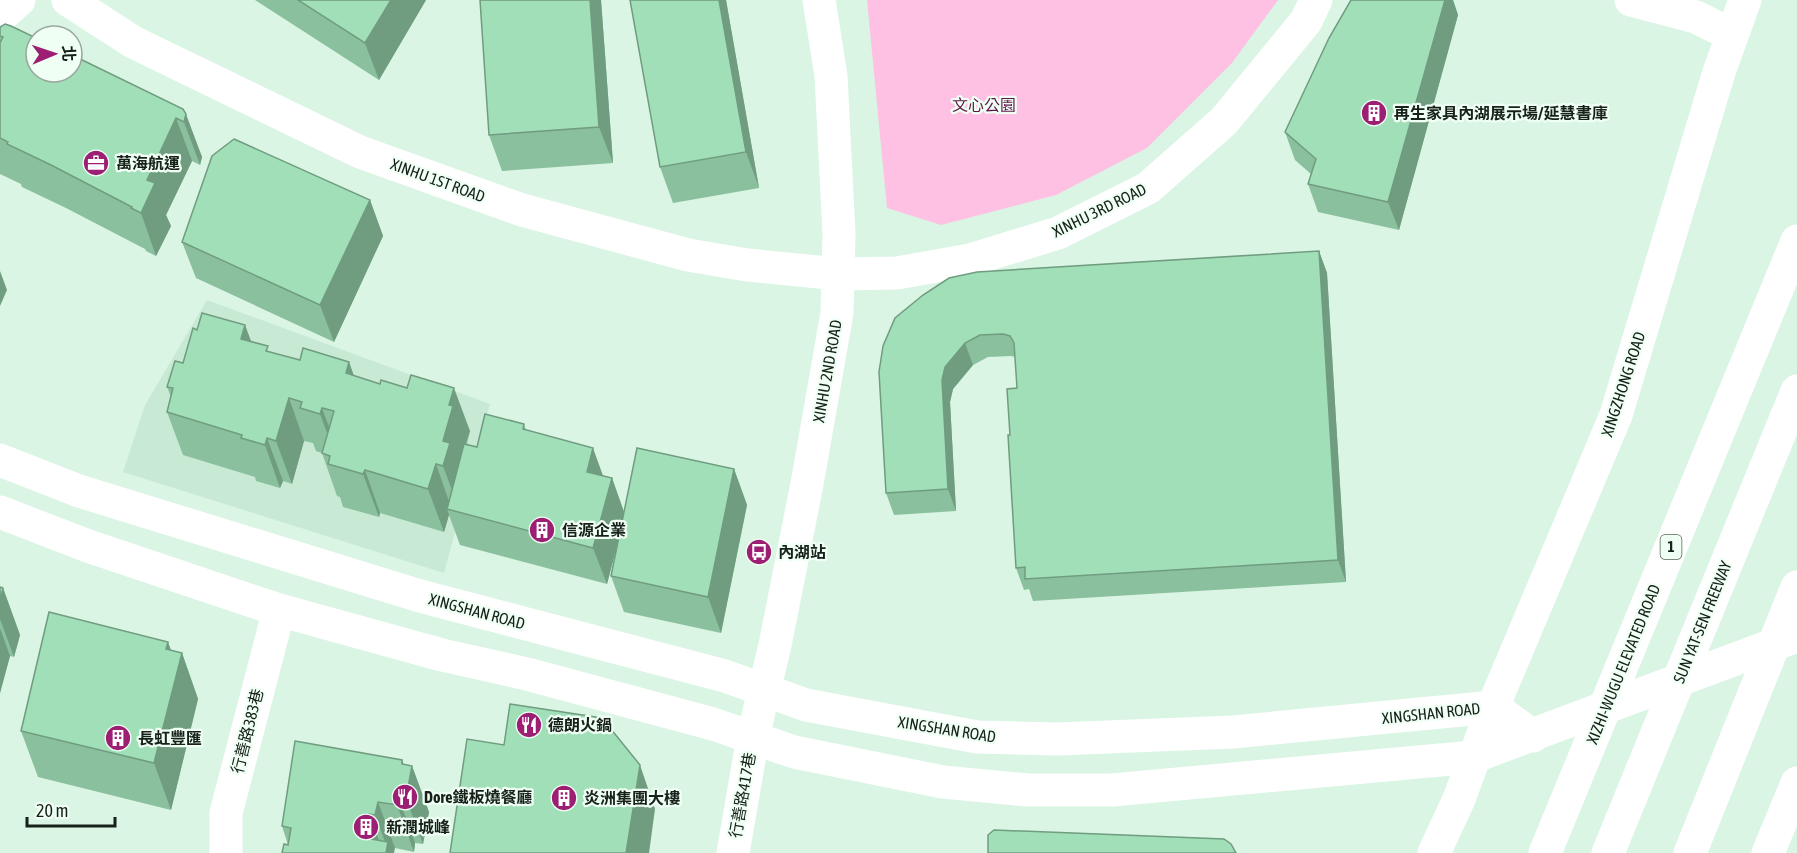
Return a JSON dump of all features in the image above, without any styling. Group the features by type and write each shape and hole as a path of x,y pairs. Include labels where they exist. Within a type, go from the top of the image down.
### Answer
{"main road":[{"path":"0,17 19,0"},
{"name":"XINHU 1ST ROAD","path":"68,0 133,42 360,152 522,210 688,255 747,265 839,274"},
{"name":"XINHU 2ND ROAD","path":"753,737 807,484 837,313 839,274 831,76 819,0"},
{"name":"XINHU 3RD ROAD","path":"839,274 897,273 970,260 1058,233 1148,188 1224,121 1306,21 1316,0"},
{"path":"1630,0 1696,17 1732,35"},
{"name":"XINGZHONG ROAD","path":"1434,853 1459,799 1493,707 1616,415 1719,72 1745,0"},
{"name":"XIZHI-WUGU ELEVATED ROAD","path":"1545,853 1797,242"},
{"name":"SUN YAT-SEN FREEWAY","path":"1608,853 1797,391"},
{"name":"XINGSHAN ROAD","path":"0,460 79,491 420,596 725,676 806,705 977,737 1057,739 1233,732 1493,707 1533,736"},
{"path":"0,512 88,546 279,610 442,655 527,674 713,724 795,752 943,782 1028,790 1112,790 1473,757 1797,636"},
{"path":"1690,853 1797,587"},
{"name":"行善路383巷","path":"226,853 226,813 279,610"},
{"name":"行善路417巷","path":"733,853 753,737"},
{"path":"1768,853 1797,783"}],"shaded area":[{"path":"207,300 490,404 444,573 123,472 145,405"}],"green space":[{"name":"文心公園","path":"867,0 1278,0 1232,63 1147,148 1056,195 941,225 887,208"}],"building":[{"path":"298,0 391,0 365,43"},
{"path":"480,0 590,0 599,127 489,135"},
{"path":"630,0 719,0 746,152 660,167"},
{"name":"再生家具內湖展示場/延慧書庫","path":"1351,0 1445,0 1388,202 1308,184 1316,159 1285,132 1329,38"},
{"path":"5,24 24,32 24,84 84,84 84,61 183,109 186,114 184,122 176,118 147,180 155,183 141,213 7,144 8,142 0,138 0,43 3,37 0,36 0,27"},
{"name":"萬海航運","path":"234,139 370,200 320,305 182,242 212,156"},
{"path":"1319,251 1338,560 1025,579 1025,567 1016,568 1008,435 1010,435 1007,389 1017,388 1014,343 1010,336 1003,334 980,335 965,343 945,367 942,380 948,489 886,493 879,372 883,346 895,318 923,295 949,278 977,272"},
{"path":"202,313 245,325 241,339 268,346 266,351 300,360 303,348 349,362 346,373 380,384 381,380 407,388 411,375 454,388 449,405 453,406 443,441 450,443 443,466 436,464 428,489 365,470 363,474 328,464 330,456 322,453 334,411 322,408 320,414 300,408 302,402 289,398 276,441 267,438 265,445 241,438 242,435 167,412 173,388 167,387 175,361 183,363 193,328 197,330"},
{"path":"485,414 524,424 523,429 593,448 587,472 612,478 593,548 447,509 464,444 477,447"},
{"path":"637,448 734,469 708,597 611,576"},
{"path":"49,612 168,642 166,649 182,653 154,763 21,731"},
{"name":"炎洲集團大樓","path":"510,704 602,718 640,765 626,853 450,853 467,739 504,745"},
{"path":"295,741 402,760 402,764 412,766 406,798 398,796 397,805 378,802 375,815 369,814 367,826 361,825 359,837 388,842 386,853 282,853 284,844 288,845 291,828 282,826"},
{"path":"994,830 1224,839 1231,844 1236,853 988,853 988,835"}],"place":[{"name":"再生家具內湖展示場/延慧書庫","path":"1374,113"},
{"name":"萬海航運","path":"96,163"},
{"name":"信源企業","path":"542,530"},
{"name":"內湖站","path":"759,552"},
{"name":"德朗火鍋","path":"529,725"},
{"name":"長虹豐匯","path":"118,738"},
{"name":"Dore鐵板燒餐廳","path":"405,797"},
{"name":"炎洲集團大樓","path":"564,798"},
{"name":"新潤城峰","path":"366,827"}]}
